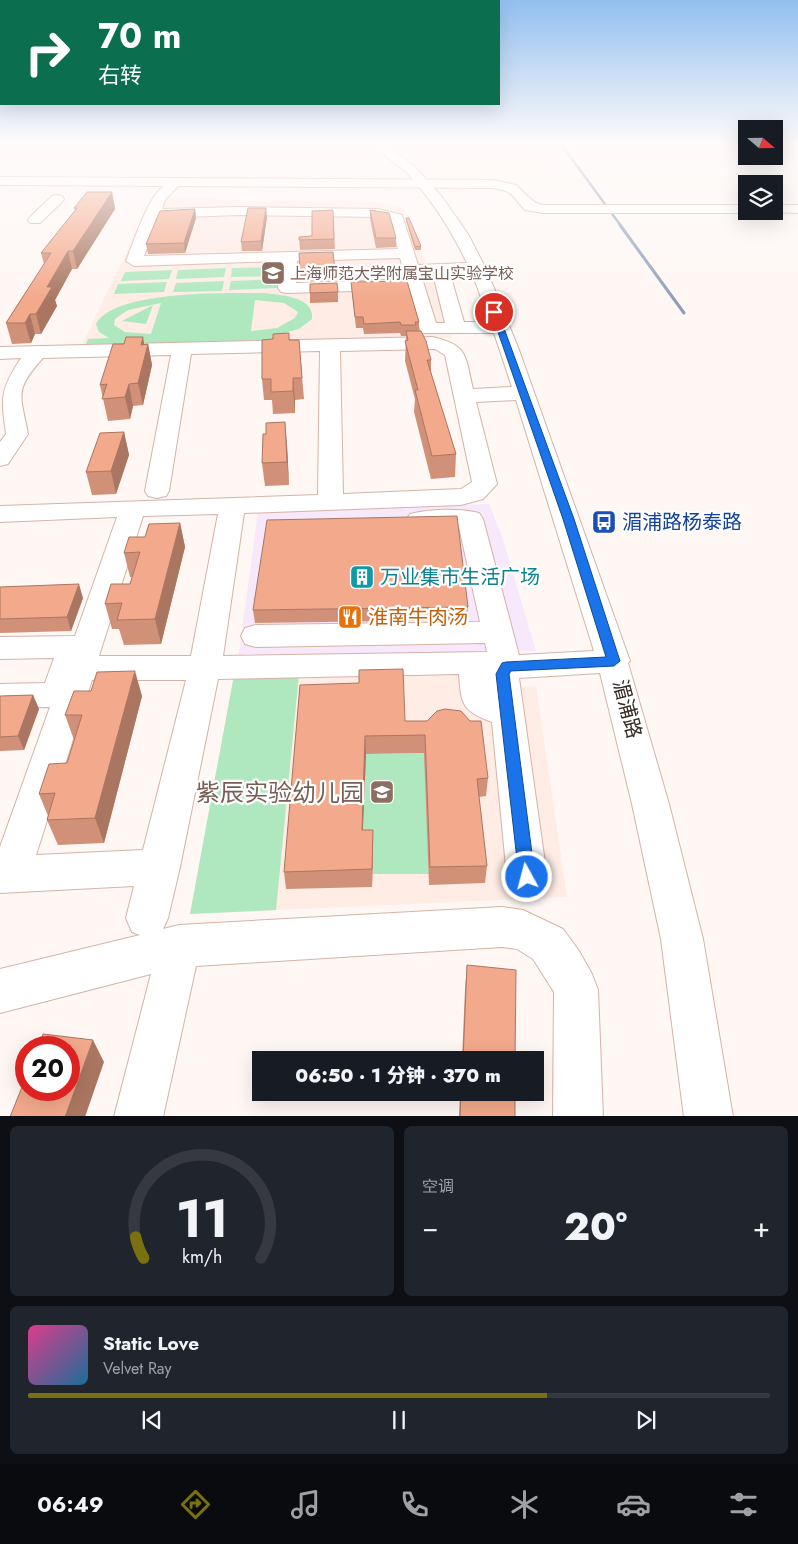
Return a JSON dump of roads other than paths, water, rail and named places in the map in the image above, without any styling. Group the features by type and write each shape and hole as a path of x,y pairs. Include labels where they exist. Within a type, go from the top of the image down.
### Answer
{"street":[{"path":"162,196 152,214 134,261 289,257 358,270 415,277 440,269 478,268"},
{"name":"湄浦路","path":"433,196 453,223 478,268 568,519 614,661 645,778 684,950 709,1116"},
{"path":"520,196 527,205 534,208 738,209"},
{"path":"35,220 57,199"},
{"path":"783,209 798,209"},
{"path":"152,214 238,212 386,213 397,218 428,329 500,327"},
{"path":"289,257 287,288 358,270 408,253"},
{"path":"440,269 456,328"},
{"path":"0,353 442,345 450,349 454,353 484,477 482,489 474,494 461,497 331,495"},
{"path":"330,346 331,495"},
{"path":"160,866 5,875 73,668 145,499 182,349"},
{"path":"0,459 17,434 16,419 10,400 14,382 38,352"},
{"path":"463,392 523,390"},
{"path":"0,514 145,499 232,505 413,484"},
{"path":"138,1116 163,932 160,866 205,668 232,505"},
{"path":"262,523 470,519 500,632 492,664 475,673 477,698 490,708 508,715 527,877"},
{"path":"256,636 500,632"},
{"path":"0,648 74,647 73,668 57,695 0,696"},
{"path":"73,668 205,668 614,661"},
{"path":"0,991 163,932 502,927 524,930 548,944 564,966 576,990 578,1116"}],"waterway":[{"path":"599,196 621,226"},
{"path":"620,225 684,313"}],"place":[{"name":"上海师范大学附属宝山实验学校","path":"273,273"},
{"name":"湄浦路杨泰路","path":"604,522"},
{"name":"万业集市生活广场","path":"362,577"},
{"name":"淮南牛肉汤","path":"350,617"},
{"name":"紫辰实验幼儿园","path":"382,792"}]}
